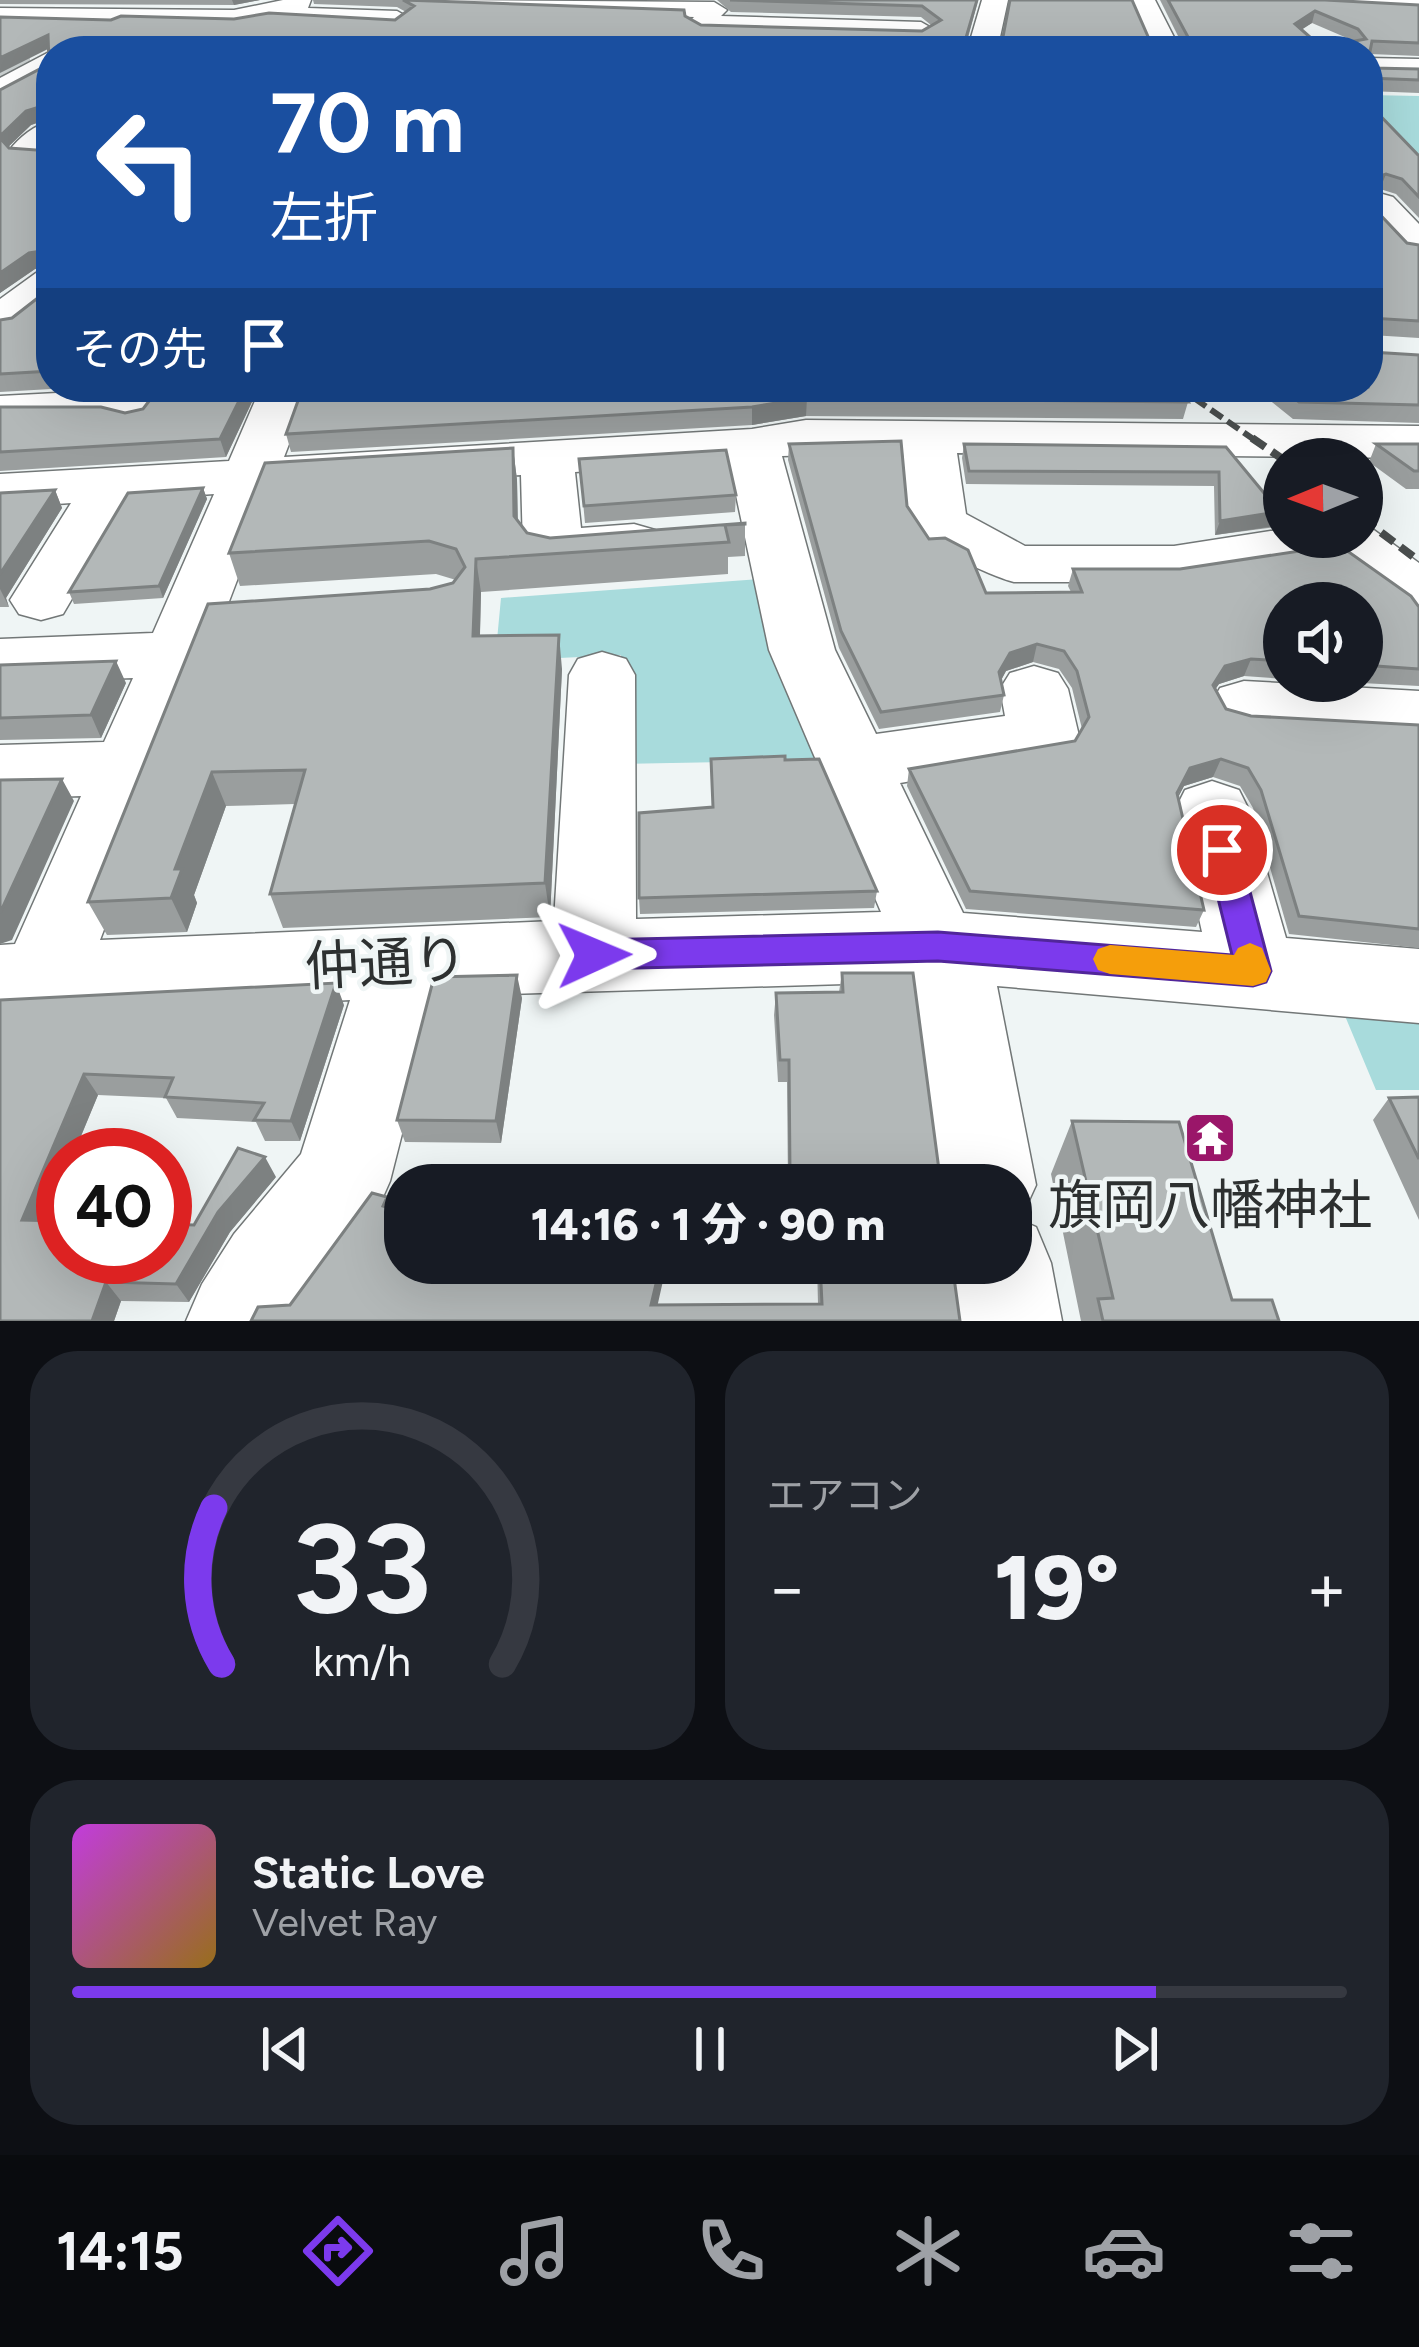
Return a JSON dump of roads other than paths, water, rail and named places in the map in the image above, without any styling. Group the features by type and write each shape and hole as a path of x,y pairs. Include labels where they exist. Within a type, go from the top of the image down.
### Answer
{"main road":[{"path":"375,36 422,0"},
{"path":"440,0 602,2 821,27 916,20"},
{"path":"986,36 995,0"},
{"path":"1142,0 1159,36"},
{"path":"1323,0 1419,4"},
{"path":"7,21 198,8 284,18 397,19"},
{"path":"88,36 126,12"},
{"path":"708,17 821,27"},
{"path":"58,36 75,18"},
{"path":"0,91 36,58"},
{"path":"1383,67 1419,68"},
{"path":"1389,204 1419,248"},
{"path":"0,322 36,294"},
{"path":"0,322 36,322"},
{"path":"14,408 125,402"},
{"path":"40,600 102,485 135,402"},
{"path":"21,981 130,768 280,402"},
{"path":"991,402 1003,437"},
{"path":"1104,402 1127,437"},
{"path":"1263,402 1321,438"},
{"path":"1322,402 1323,438"},
{"path":"0,491 547,457 779,422 928,436 1263,439"},
{"path":"779,422 776,532 802,650 943,946 983,1164"},
{"path":"928,436 938,522 1014,564 1174,564 1263,550"},
{"path":"1216,439 1263,475"},
{"path":"1383,441 1419,442"},
{"path":"547,457 553,548 776,532"},
{"path":"1373,558 1419,593"},
{"path":"0,661 185,634 260,610"},
{"path":"594,955 602,675"},
{"path":"854,764 1044,736 1034,688"},
{"path":"1244,705 1419,715"},
{"path":"0,772 130,768"},
{"path":"1212,810 1253,971"},
{"name":"仲通り","path":"21,981 404,961 943,946 1419,986"},
{"path":"239,1321 270,1270 341,1181 404,961"},
{"path":"1003,1284 1009,1321"}],"tunnel":[{"path":"0,73 36,73"}],"railway":[{"path":"1200,402 1256,441"},
{"path":"1252,438 1263,446"},
{"path":"1383,534 1419,561"}],"place":[{"name":"旗岡八幡神社","path":"1210,1138"}]}
